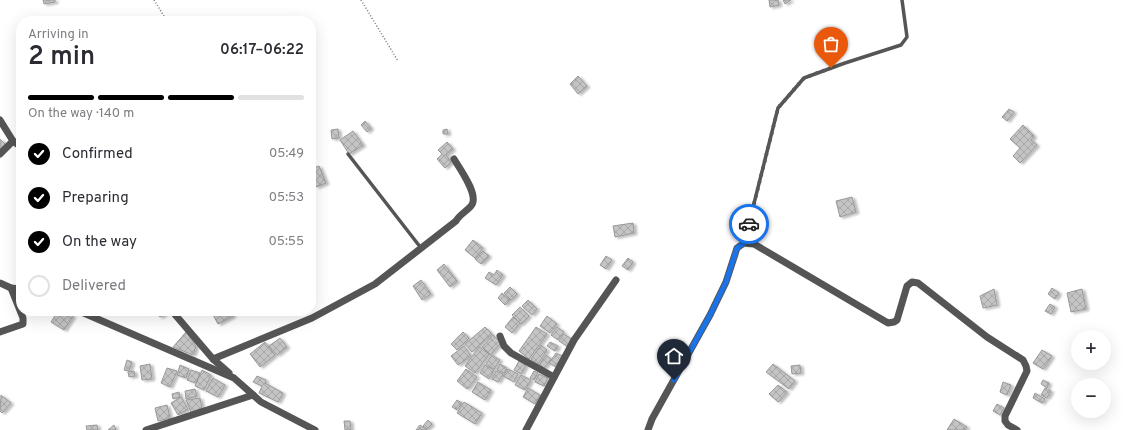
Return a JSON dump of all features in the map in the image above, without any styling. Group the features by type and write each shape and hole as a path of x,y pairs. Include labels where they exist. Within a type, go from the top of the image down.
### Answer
{"street":[{"path":"0,120 16,143"},
{"path":"0,154 13,141"},
{"path":"316,316 374,284 456,222 459,216 471,206 474,201 473,192 454,159"},
{"path":"648,430 652,419 710,315 726,282 737,248 744,243 754,244 888,323 897,320 906,286 912,282 918,284 987,337 1023,360 1026,366 1026,371 1005,416 1005,421 1008,425 1017,430"},
{"path":"526,430 574,340 616,280"},
{"path":"0,283 16,289"},
{"path":"11,288 16,300"},
{"path":"0,332 23,324 22,316"},
{"path":"91,316 234,378"},
{"path":"176,316 213,360 261,402 315,430"},
{"path":"213,360 316,316"},
{"path":"500,336 504,346 511,353 554,376"},
{"path":"146,430 253,395"}],"lane":[{"path":"744,243 778,108 804,78 901,45 906,37 902,0"},
{"path":"348,154 421,248"}],"path":[{"path":"154,0 164,16"},
{"path":"361,0 398,60"}],"building":[{"path":"43,0 55,0 55,2 44,4"},
{"path":"769,0 778,0 779,5 770,7"},
{"path":"783,0 791,0 785,4"},
{"path":"578,76 587,86 578,94 570,84"},
{"path":"1009,109 1014,112 1007,121 1002,117"},
{"path":"365,121 371,128 367,132 361,125"},
{"path":"1023,125 1034,136 1031,140 1037,145 1020,163 1013,156 1020,148 1010,139"},
{"path":"338,129 339,138 332,139 331,130"},
{"path":"447,129 448,134 443,134 443,130"},
{"path":"353,131 363,145 349,154 340,140"},
{"path":"0,139 5,144 0,149"},
{"path":"447,142 453,149 446,155 451,162 445,168 437,159 442,154 438,150"},
{"path":"319,166 326,183 316,187 316,167"},
{"path":"852,197 856,212 840,217 836,201"},
{"path":"633,223 634,233 615,237 613,226"},
{"path":"473,240 483,248 475,258 465,250"},
{"path":"483,251 489,256 481,264 475,259"},
{"path":"606,256 612,260 606,269 600,265"},
{"path":"628,258 633,262 628,270 622,266"},
{"path":"444,264 457,281 450,287 437,270"},
{"path":"497,270 503,275 496,285 485,278 489,272 494,275"},
{"path":"421,280 431,294 422,300 413,286"},
{"path":"510,287 517,294 511,300 504,293"},
{"path":"1052,288 1059,293 1055,299 1048,294"},
{"path":"994,289 997,305 983,308 980,296"},
{"path":"1082,289 1086,309 1071,312 1067,293"},
{"path":"502,293 510,300 505,305 498,298"},
{"path":"528,300 537,309 532,315 522,306"},
{"path":"1050,304 1055,307 1051,314 1045,311"},
{"path":"520,307 529,316 521,324 512,315"},
{"path":"55,316 73,316 64,330 51,322"},
{"path":"214,316 233,316 218,324"},
{"path":"547,316 557,324 550,333 540,326"},
{"path":"513,317 520,323 512,333 505,327"},
{"path":"485,327 492,334 472,352 465,344"},
{"path":"536,327 547,334 529,359 519,351"},
{"path":"557,327 564,332 558,340 551,335"},
{"path":"186,332 196,346 193,355 173,347"},
{"path":"463,332 469,338 457,350 451,344"},
{"path":"564,334 573,340 568,347 559,341"},
{"path":"493,335 501,343 490,355 482,347"},
{"path":"280,338 287,347 277,355 269,346"},
{"path":"265,342 275,355 260,367 250,354"},
{"path":"550,342 558,346 555,351 547,346"},
{"path":"541,345 547,350 538,364 531,359"},
{"path":"464,346 471,356 458,365 451,356"},
{"path":"479,347 489,354 475,373 465,366"},
{"path":"1042,350 1052,356 1043,369 1033,363"},
{"path":"556,353 562,356 556,367 549,363"},
{"path":"492,355 500,360 494,369 486,364"},
{"path":"546,355 551,359 544,368 539,365"},
{"path":"127,360 132,362 129,371 124,370"},
{"path":"519,361 526,365 521,374 514,370"},
{"path":"150,364 152,379 142,380 140,366"},
{"path":"500,364 507,368 504,373 497,370"},
{"path":"773,364 795,381 789,389 766,372"},
{"path":"180,365 189,369 186,378 177,375"},
{"path":"485,365 494,370 489,379 480,373"},
{"path":"800,365 801,373 792,374 791,366"},
{"path":"167,368 177,371 170,387 161,383"},
{"path":"466,369 477,377 467,389 457,381"},
{"path":"508,369 518,374 514,382 503,376"},
{"path":"191,370 200,373 196,383 187,380"},
{"path":"202,370 211,375 204,390 195,386"},
{"path":"134,371 135,376 129,377 128,372"},
{"path":"496,371 503,374 498,382 492,379"},
{"path":"534,371 538,373 534,380 530,378"},
{"path":"539,374 548,378 544,386 535,382"},
{"path":"521,375 531,380 525,390 515,385"},
{"path":"257,376 266,380 265,383 283,393 278,402 259,393 262,386 253,382"},
{"path":"213,378 225,385 218,397 206,391"},
{"path":"1043,380 1049,383 1047,388 1041,384"},
{"path":"478,382 491,390 485,400 472,392"},
{"path":"1003,382 1011,385 1007,395 1000,392"},
{"path":"778,385 787,392 778,402 769,394"},
{"path":"528,388 540,395 535,404 523,397"},
{"path":"1045,388 1051,391 1047,398 1041,395"},
{"path":"195,389 197,396 186,399 185,391"},
{"path":"179,392 180,397 173,399 172,394"},
{"path":"1035,393 1045,399 1042,403 1033,398"},
{"path":"1,395 11,403 2,413 0,411"},
{"path":"181,397 188,409 178,415 171,403"},
{"path":"200,398 202,408 191,412 186,400"},
{"path":"457,400 462,403 457,410 452,407"},
{"path":"464,402 482,413 475,424 457,413"},
{"path":"997,404 1004,408 1000,415 993,411"},
{"path":"167,405 170,418 158,421 155,408"},
{"path":"954,419 967,427 965,430 947,430"},
{"path":"428,420 432,424 427,429 423,426"},
{"path":"344,421 350,421 351,430 345,430"},
{"path":"97,425 98,430 87,430 86,426"},
{"path":"114,425 116,430 108,430"},
{"path":"420,425 427,430 416,430"}],"way so far":[{"path":"749,224 778,108 804,78 831,68"}],"route":[{"path":"674,380 710,315 726,282 737,248 744,243 749,224"}]}
